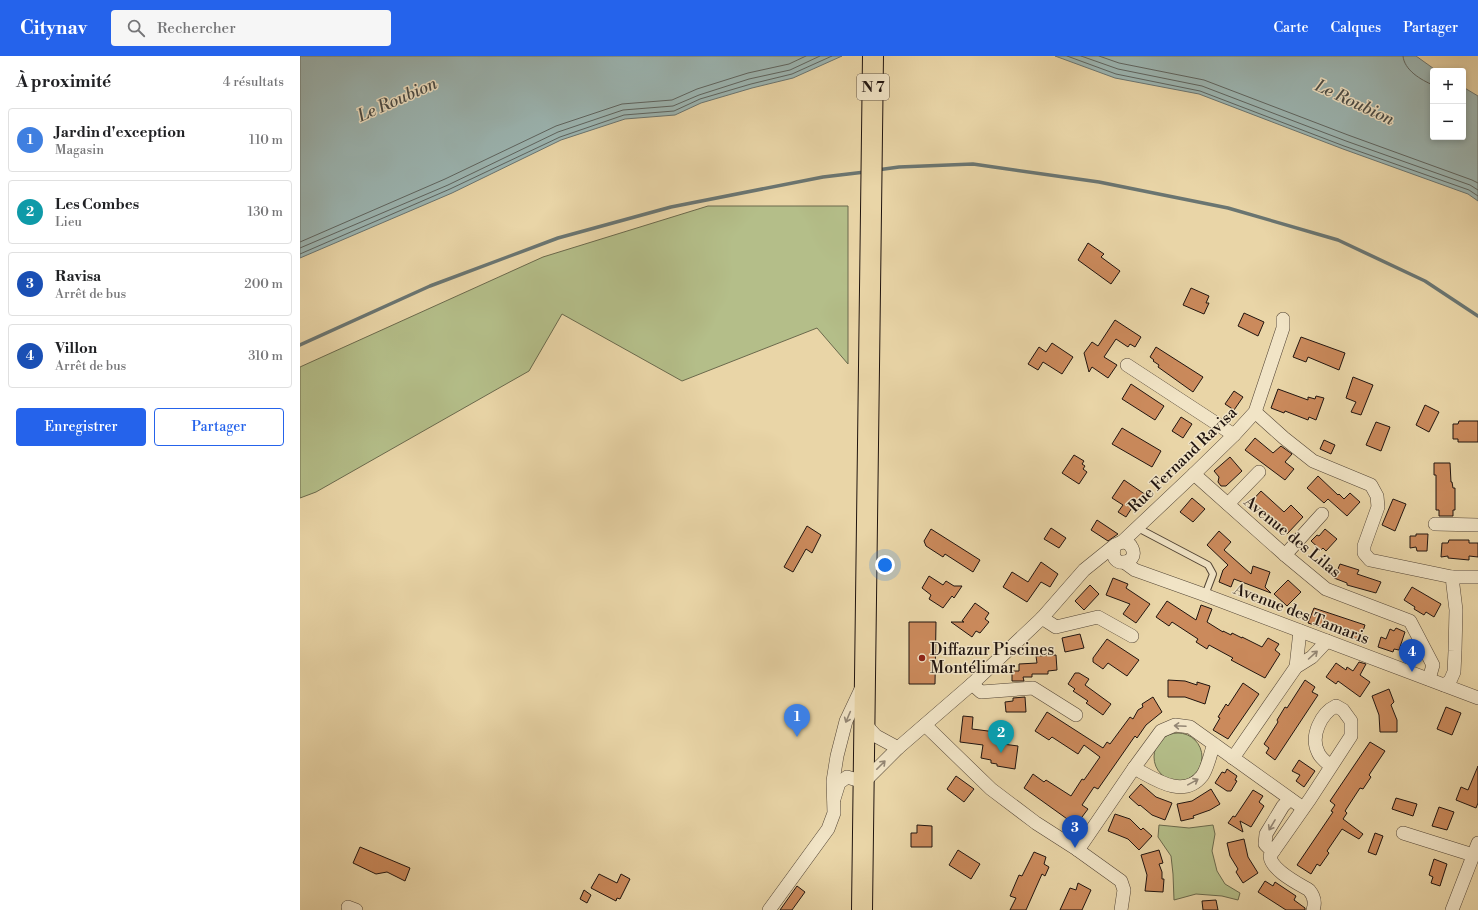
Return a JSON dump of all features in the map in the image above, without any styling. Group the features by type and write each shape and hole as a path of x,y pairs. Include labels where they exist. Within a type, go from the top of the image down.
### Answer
{"main road":[{"name":"N 7","path":"862,910 873,56"}],"street":[{"path":"1284,319 1283,328 1254,412 1313,461 1371,485 1377,496 1378,507 1364,546 1364,553 1370,560 1452,577 1478,577"},
{"path":"1127,365 1234,435"},
{"name":"Rue Fernand Ravisa","path":"1123,552 1134,529 1234,435 1254,412"},
{"path":"1228,504 1259,472"},
{"name":"Avenue des Lilas","path":"1194,474 1285,555 1326,589 1410,621 1433,665 1429,679"},
{"path":"1285,555 1322,514"},
{"path":"1435,524 1478,525"},
{"path":"834,799 839,783 847,778 864,782 898,748 972,684 1042,618 1084,570 1096,560 1123,552"},
{"name":"Avenue des Tamaris","path":"1123,552 1135,570 1478,698"},
{"path":"1444,685 1450,681 1454,672 1456,651 1456,610 1452,577"},
{"path":"1042,618 1056,627 1098,617 1132,636"},
{"path":"1296,667 1300,631"},
{"path":"1233,758 1296,667 1312,657 1327,641"},
{"path":"769,910 828,829 834,813 833,781 837,756 846,721 864,682"},
{"path":"972,684 981,692 1033,688 1076,715"},
{"path":"864,723 876,736 898,748"},
{"path":"925,725 991,789 1036,823 1078,850 1121,881 1124,890 1121,910"},
{"path":"1078,850 1148,747 1161,731 1175,725 1190,727 1303,808"},
{"path":"1134,768 1168,785 1182,787 1196,781 1202,776 1206,769 1214,744"},
{"path":"1148,747 1148,762 1152,777"},
{"path":"1313,910 1315,900 1313,895 1309,890 1289,878 1275,867 1270,861 1270,856 1331,766"},
{"path":"1274,850 1265,844 1266,834 1283,806 1290,800"},
{"path":"1403,833 1473,855"},
{"path":"1452,910 1478,843"}],"lane":[{"path":"1134,529 1208,565 1212,574 1205,595"}],"green space":[{"path":"708,206 848,206 848,364 817,328 682,381 562,314 529,371 316,492 300,498 300,367 543,257"},
{"path":"1173,733 1183,733 1195,740 1202,752 1202,762 1195,774 1183,781 1173,781 1165,777 1158,770 1154,762 1154,752 1158,744 1165,737"},
{"path":"1159,825 1189,828 1213,825 1215,834 1212,851 1217,871 1225,884 1240,893 1238,900 1222,896 1196,894 1174,900 1171,856 1158,837"}],"water":[{"name":"Le Roubion","path":"300,56 842,56 793,78 701,103 675,115 625,119 561,140 452,193 300,258"},
{"name":"Le Roubion","path":"1055,56 1416,56 1433,68 1430,68 1430,140 1466,140 1466,89 1478,96 1478,201 1468,194 1343,149 1199,94 1115,78"}],"building":[{"path":"1088,243 1104,254 1101,257 1120,271 1111,284 1078,260"},
{"path":"1191,288 1209,296 1206,303 1209,303 1204,314 1183,305"},
{"path":"1244,313 1264,322 1258,336 1238,326"},
{"path":"1115,320 1141,337 1135,347 1130,344 1128,347 1116,339 1104,357 1117,365 1108,378 1092,367 1089,372 1084,353 1092,342 1098,346"},
{"path":"1301,337 1345,353 1339,370 1308,357 1306,362 1293,357"},
{"path":"1052,343 1073,357 1062,374 1043,362 1038,370 1028,364 1039,347 1046,352"},
{"path":"1156,347 1203,377 1193,392 1158,367 1159,365 1153,361 1154,360 1150,357"},
{"path":"1353,377 1373,385 1361,415 1351,412 1356,402 1346,398"},
{"path":"1131,384 1164,406 1155,420 1122,399"},
{"path":"1278,389 1308,400 1308,397 1315,399 1316,396 1324,398 1316,420 1309,417 1308,420 1285,411 1284,413 1271,408"},
{"path":"1234,391 1243,397 1234,410 1225,404"},
{"path":"1425,405 1439,412 1429,432 1416,425"},
{"path":"1181,417 1192,424 1183,438 1172,431"},
{"path":"1459,421 1478,421 1478,442 1458,442 1458,439 1453,439 1453,424 1458,424"},
{"path":"1376,422 1390,427 1381,451 1366,445"},
{"path":"1122,428 1161,451 1152,467 1112,444"},
{"path":"1255,438 1273,453 1281,446 1292,454 1285,462 1294,469 1285,480 1245,450"},
{"path":"1324,440 1335,445 1331,454 1320,449"},
{"path":"1074,455 1084,461 1082,464 1085,466 1083,469 1087,472 1079,484 1062,473"},
{"path":"1230,457 1242,471 1226,486 1221,486 1218,482 1219,477 1214,471"},
{"path":"1434,463 1450,463 1451,482 1453,488 1455,488 1455,510 1453,510 1453,516 1439,516 1439,510 1436,510 1436,475 1434,475"},
{"path":"1318,476 1344,499 1350,493 1360,502 1347,516 1328,499 1324,503 1307,488"},
{"path":"1124,480 1146,495 1139,506 1135,503 1126,517 1118,512 1123,505 1112,498"},
{"path":"1261,491 1284,512 1291,505 1303,517 1287,534 1249,504"},
{"path":"1192,498 1205,509 1193,522 1180,512"},
{"path":"1393,499 1406,504 1395,531 1382,525"},
{"path":"1097,520 1118,534 1108,541 1091,530"},
{"path":"807,526 821,535 812,553 806,549 793,572 784,567"},
{"path":"1051,528 1066,538 1059,548 1044,539"},
{"path":"931,529 980,560 973,572 945,554 943,557 926,546 924,541"},
{"path":"1325,529 1337,539 1326,551 1323,548 1321,550 1311,541 1317,535 1319,536"},
{"path":"1219,531 1231,542 1224,550 1251,574 1253,566 1270,572 1265,587 1271,593 1234,579 1231,587 1219,582 1223,570 1228,565 1207,545"},
{"path":"1416,534 1428,534 1427,551 1417,551 1416,547 1410,548 1410,536 1416,536"},
{"path":"1449,540 1469,540 1469,543 1478,543 1478,557 1469,556 1469,560 1448,558 1448,556 1441,557 1442,543 1448,543"},
{"path":"1041,562 1058,574 1050,587 1041,582 1027,602 1003,587 1012,572 1028,582"},
{"path":"1340,564 1359,570 1357,574 1381,582 1376,593 1347,585 1347,583 1334,578"},
{"path":"929,576 943,585 946,581 954,586 962,586 954,598 952,596 943,608 929,599 931,595 922,588"},
{"path":"1113,578 1128,584 1126,588 1150,604 1136,623 1123,614 1130,604 1106,595"},
{"path":"1288,580 1301,592 1287,606 1274,594"},
{"path":"1090,585 1099,594 1084,610 1075,601"},
{"path":"1412,587 1441,604 1434,617 1426,612 1424,615 1404,600"},
{"path":"1167,601 1196,620 1201,605 1212,609 1207,622 1223,632 1231,635 1232,633 1262,647 1268,638 1279,644 1275,650 1280,654 1265,678 1231,660 1233,658 1209,645 1207,649 1196,642 1198,639 1172,622 1169,626 1156,617"},
{"path":"975,603 989,613 985,619 989,622 980,633 976,631 972,637 951,622 964,622 962,621"},
{"path":"1314,608 1365,625 1360,640 1308,623"},
{"path":"909,622 936,622 935,684 909,684"},
{"path":"1396,628 1405,632 1399,650 1394,649 1393,652 1378,647 1381,637 1386,639 1390,629 1394,631"},
{"path":"1080,634 1084,648 1065,652 1062,638"},
{"path":"1107,639 1139,660 1127,676 1108,663 1103,669 1093,662 1093,658"},
{"path":"1056,655 1057,670 1048,671 1048,674 1032,674 1032,677 1023,677 1024,681 1012,681 1012,671 1019,671 1019,664 1037,663 1036,656"},
{"path":"1359,662 1366,664 1360,675 1370,682 1360,697 1338,681 1336,684 1326,677 1336,663 1346,670 1347,667 1353,671"},
{"path":"1075,673 1079,673 1089,679 1085,685 1111,704 1103,715 1086,703 1088,701 1073,691 1075,689 1068,684"},
{"path":"1168,680 1185,681 1197,685 1197,682 1210,686 1205,704 1185,697 1168,697"},
{"path":"1305,680 1315,687 1312,692 1318,695 1275,760 1266,753 1269,748 1264,744 1278,722 1277,720 1285,707 1287,708"},
{"path":"1243,683 1259,694 1228,739 1213,730 1220,718 1218,717 1226,704 1228,706"},
{"path":"1389,689 1394,702 1391,705 1397,720 1397,732 1380,732 1379,715 1372,696"},
{"path":"1025,697 1026,712 1006,712 1005,702 1013,701 1013,698"},
{"path":"1153,697 1162,712 1146,725 1137,738 1135,736 1098,789 1094,787 1082,805 1088,809 1079,821 1073,817 1070,821 1024,788 1033,774 1044,782 1046,780 1071,796 1082,779 1084,780 1100,757 1084,745 1078,754 1052,737 1049,740 1035,731 1047,712 1103,748 1107,742 1110,744 1130,717 1133,719 1138,710 1143,707 1142,704"},
{"path":"1446,707 1461,713 1452,735 1437,729"},
{"path":"963,716 973,717 972,729 996,732 995,743 1018,746 1015,769 997,766 997,764 991,763 991,760 981,758 983,745 960,742"},
{"path":"1370,742 1385,751 1369,775 1371,777 1363,789 1360,788 1345,811 1347,813 1343,819 1363,834 1359,839 1342,829 1327,851 1329,853 1320,866 1317,864 1311,874 1297,865 1333,812 1331,811 1335,805 1330,801"},
{"path":"1299,760 1315,771 1304,787 1296,781 1300,775 1292,771"},
{"path":"1478,766 1478,803 1476,808 1456,800 1461,787 1468,790"},
{"path":"1227,769 1237,776 1235,780 1237,781 1231,791 1227,791 1215,783 1222,772 1225,773"},
{"path":"956,776 974,789 964,802 947,789"},
{"path":"1141,784 1156,797 1172,803 1165,820 1152,815 1129,797"},
{"path":"1211,789 1220,804 1210,810 1193,816 1194,818 1181,821 1177,804 1192,801"},
{"path":"1253,790 1263,796 1259,802 1264,806 1251,827 1240,821 1243,832 1228,823 1233,816 1235,817"},
{"path":"1396,798 1417,804 1413,816 1392,809"},
{"path":"1439,807 1454,812 1447,830 1432,826"},
{"path":"1115,814 1130,819 1141,830 1143,828 1152,836 1139,850 1128,839 1108,831"},
{"path":"917,825 932,826 932,847 911,847 911,833 917,833"},
{"path":"1375,833 1383,836 1376,855 1368,852"},
{"path":"1244,839 1248,857 1258,873 1243,883 1236,872 1238,869 1230,856 1227,843"},
{"path":"360,847 410,868 405,881 387,872 376,874 353,863"},
{"path":"958,850 980,864 971,879 949,865"},
{"path":"1159,850 1163,863 1159,864 1162,872 1162,879 1164,879 1163,892 1145,891 1147,875 1141,855"},
{"path":"1034,852 1046,857 1044,864 1049,867 1045,876 1042,874 1026,910 1010,910 1016,898 1010,896 1019,875 1022,876"},
{"path":"1434,859 1447,864 1440,886 1431,883 1433,877 1429,875"},
{"path":"599,874 617,883 621,874 630,879 620,899 617,898 616,901 591,888"},
{"path":"1265,881 1273,886 1275,882 1296,896 1294,900 1305,908 1305,910 1286,910 1258,892"},
{"path":"1078,883 1091,890 1082,910 1060,910 1070,888 1076,890"},
{"path":"797,886 805,892 792,910 780,910"},
{"path":"584,890 591,895 587,903 580,899"},
{"path":"1216,900 1218,910 1203,910 1202,901"}],"waterway":[{"path":"877,170 899,167 973,164 1099,182 1228,208 1338,240 1425,281 1478,316"},
{"path":"300,345 430,286 558,238 671,207 823,177 865,172"}],"place":[{"name":"Diffazur Piscines Montélimar","path":"922,658"},
{"name":"Villon","path":"1412,672"},
{"name":"Jardin d'exception","path":"797,737"},
{"name":"Les Combes","path":"1001,753"},
{"name":"Ravisa","path":"1075,848"}]}
